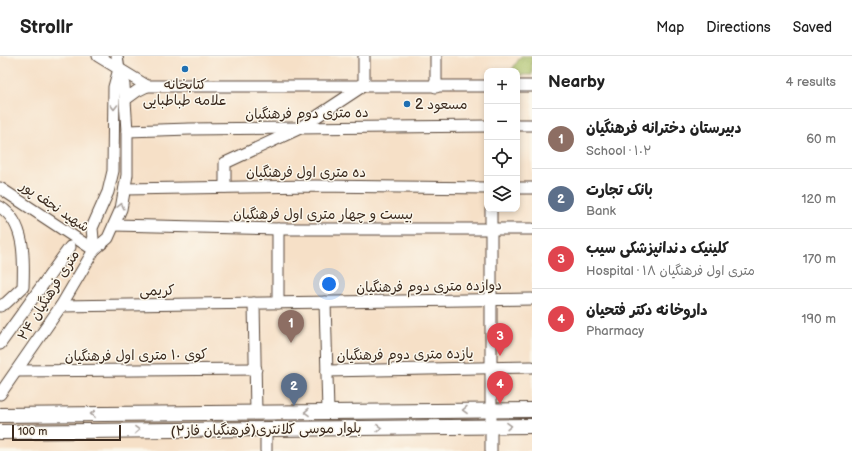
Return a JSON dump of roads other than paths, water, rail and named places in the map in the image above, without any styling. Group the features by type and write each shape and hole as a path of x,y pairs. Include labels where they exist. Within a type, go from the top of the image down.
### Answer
{"main road":[{"name":"بلوار موسی کلانتری(فرهنگیان فاز۲)","path":"0,415 532,410"},
{"name":"بلوار موسی کلانتری(فرهنگیان فاز۲)","path":"0,432 532,426"}],"street":[{"path":"98,56 147,86"},
{"path":"117,56 119,69"},
{"path":"364,56 364,85"},
{"path":"436,56 436,87"},
{"name":"۲۴ متری فرهنگیان","path":"0,394 61,306 94,250 108,238 121,209 127,175 127,131 126,99 124,85 119,69"},
{"name":"۲۴ متری فرهنگیان","path":"94,250 92,228 108,192 113,171 114,87 119,69"},
{"path":"225,187 225,163 298,129 364,85"},
{"path":"126,99 147,86 484,86"},
{"path":"520,86 532,86"},
{"path":"520,125 532,125"},
{"name":"ده متری دوم فرهنگیان","path":"127,131 484,126"},
{"name":"ده متری اول فرهنگیان","path":"125,189 315,186 484,188"},
{"name":"شهید نجف پور","path":"0,188 94,250"},
{"path":"520,188 532,188"},
{"path":"0,207 5,210 16,223 25,257 23,287 6,303 0,306"},
{"path":"491,212 491,451"},
{"name":"بیست و چهار متری اول فرهنگیان","path":"114,225 278,229 532,229"},
{"path":"278,229 278,303"},
{"path":"0,344 70,247"},
{"path":"23,287 35,297"},
{"name":"دوازده متری دوم فرهنگیان","path":"254,303 532,299"},
{"path":"325,302 328,412"},
{"path":"254,303 256,413"},
{"name":"کریمی","path":"61,306 254,303"},
{"name":"یازده متری دوم فرهنگیان","path":"327,371 532,367"},
{"name":"کوی ۱۰ متری اول فرهنگیان","path":"17,371 256,369"},
{"path":"266,429 266,451"}],"place":[{"name":"کتابخانه علامه طباطبایی","path":"185,69"},
{"name":"مسعود 2","path":"407,104"},
{"name":"دبیرستان دخترانه فرهنگیان","path":"291,343"},
{"name":"کلینیک دندانپزشکی سیب","path":"500,356"},
{"name":"داروخانه دکتر فتحیان","path":"500,404"},
{"name":"بانک تجارت","path":"294,406"}]}
